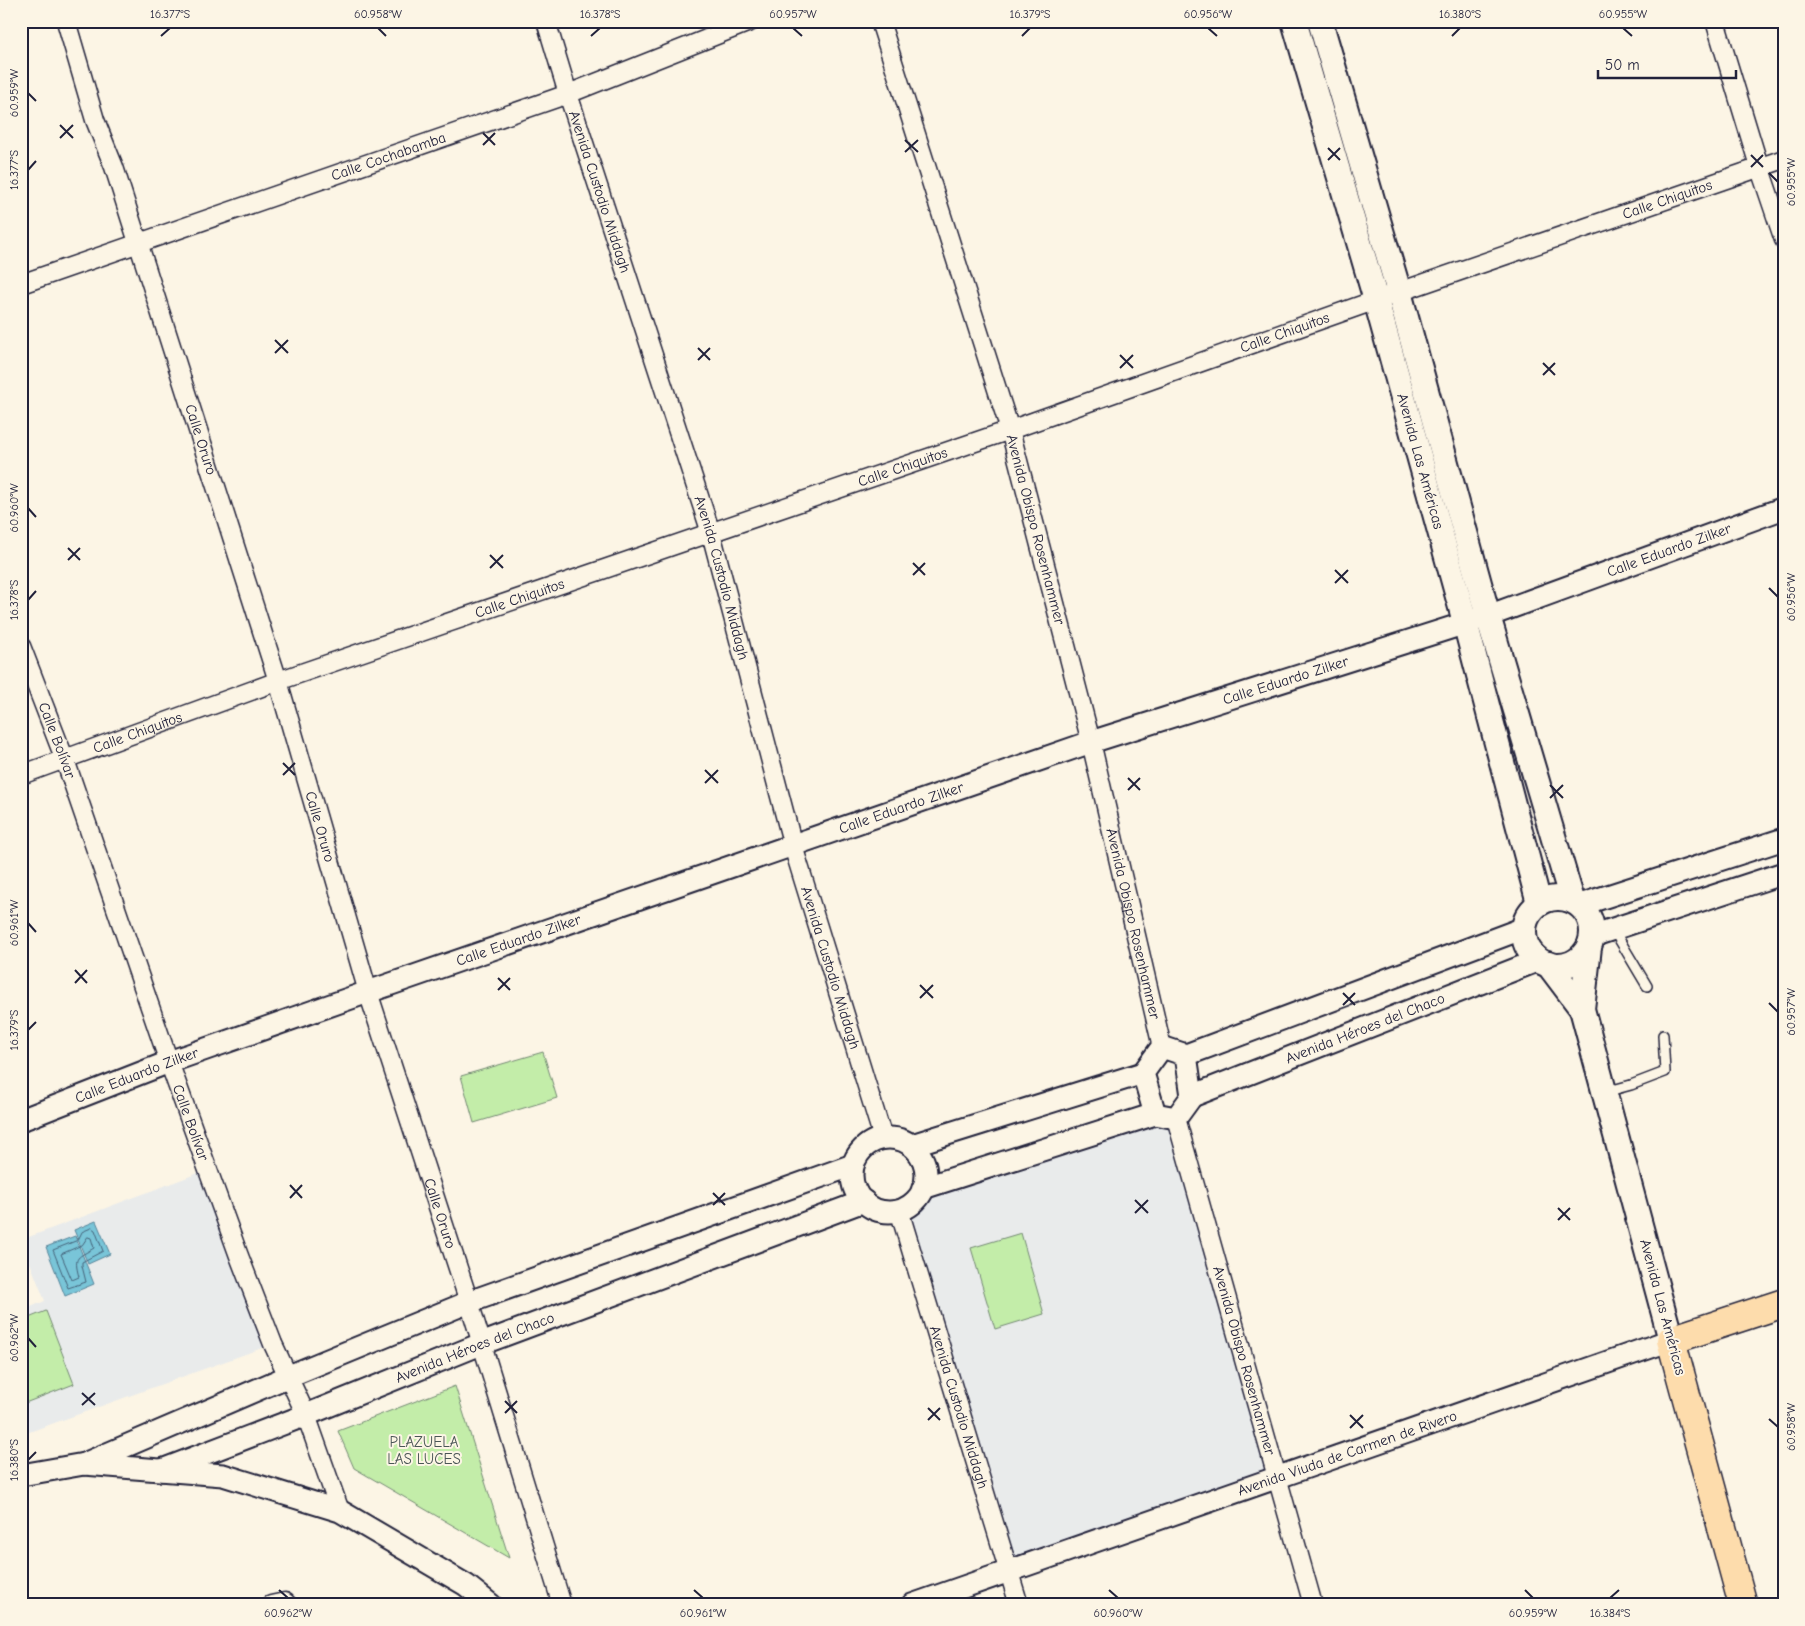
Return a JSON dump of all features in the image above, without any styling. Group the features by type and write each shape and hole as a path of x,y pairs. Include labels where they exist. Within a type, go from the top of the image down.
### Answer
{"highway":[{"name":"Avenida Viuda de Carmen de Rivero","path":"1671,1340 1784,1303"},
{"name":"Avenida Las Américas","path":"1671,1340 1743,1605"}],"main road":[{"name":"Avenida Las Américas","path":"1294,21 1376,300 1465,622 1539,903"},
{"name":"Avenida Las Américas","path":"1320,21 1399,292 1488,616 1576,902"},
{"path":"1555,898 1576,902 1588,914 1598,937 1584,955 1576,961 1567,965 1557,966 1543,962 1527,946 1524,928 1527,919 1539,903 1555,898"},
{"name":"Avenida Las Américas","path":"1582,1009 1598,937"},
{"name":"Avenida Las Américas","path":"1543,962 1582,1009 1671,1340"}],"street":[{"name":"Calle Oruro","path":"66,21 96,120 114,167 139,244 278,681 368,992 469,1302 562,1605"},
{"name":"Avenida Custodio Middagh","path":"546,21 711,533 792,846 883,1138"},
{"name":"Calle Cochabamba","path":"21,284 568,94 752,21"},
{"name":"Avenida Obispo Rosenhammer","path":"880,21 1010,430 1092,742 1162,1047"},
{"path":"1715,21 1759,166 1784,240"},
{"name":"Calle Chiquitos","path":"21,775 278,681 1010,430 1376,300 1759,166 1784,159"},
{"name":"Calle Eduardo Zilker","path":"21,1120 169,1062 368,992 1092,742 1488,616 1784,508"},
{"name":"Calle Bolívar","path":"21,646 65,760 169,1062 253,1291 273,1344 306,1415 340,1511"},
{"path":"1576,902 1784,839"},
{"path":"1598,937 1784,873"},
{"path":"912,1146 1143,1073 1162,1047 1186,1055 1524,928"},
{"name":"Avenida Héroes del Chaco","path":"1192,1096 1543,962"},
{"path":"923,1188 1155,1114 1176,1118 1192,1096 1186,1055"},
{"path":"1143,1073 1155,1114"},
{"name":"Avenida Obispo Rosenhammer","path":"1176,1118 1313,1605"},
{"path":"883,1138 903,1140 912,1146 920,1154 925,1165 926,1177 923,1188 917,1198 909,1206 899,1210 886,1211 874,1208 864,1202 857,1194 852,1175 853,1165 864,1148 883,1138"},
{"name":"Avenida Héroes del Chaco","path":"21,1475 84,1464 289,1376 469,1302 853,1165"},
{"name":"Avenida Héroes del Chaco","path":"84,1464 162,1470 306,1415 481,1344 864,1202"},
{"name":"Avenida Custodio Middagh","path":"899,1210 1019,1605"},
{"name":"Avenida Viuda de Carmen de Rivero","path":"912,1605 1671,1340"},
{"path":"162,1470 223,1475 340,1511 466,1585 491,1605"},
{"path":"272,1605 285,1602 288,1605"}],"lane":[{"path":"1598,937 1647,986"},
{"path":"1605,1092 1665,1072 1663,1035"}],"shaded area":[{"path":"1176,1118 1277,1478 1009,1571 899,1210 909,1206 923,1188"},
{"path":"209,1169 273,1344 21,1435 21,1311 45,1301 21,1240"}],"green space":[{"path":"543,1052 557,1098 474,1123 461,1076"},
{"path":"1021,1233 1044,1314 995,1329 971,1248"},
{"path":"46,1311 74,1384 25,1403 21,1393 21,1321"},
{"name":"PLAZUELA LAS LUCES","path":"455,1386 509,1558 354,1468 338,1431"}],"water":[{"path":"96,1221 110,1254 88,1264 74,1230"},
{"path":"75,1236 94,1284 65,1296 46,1247"}]}
